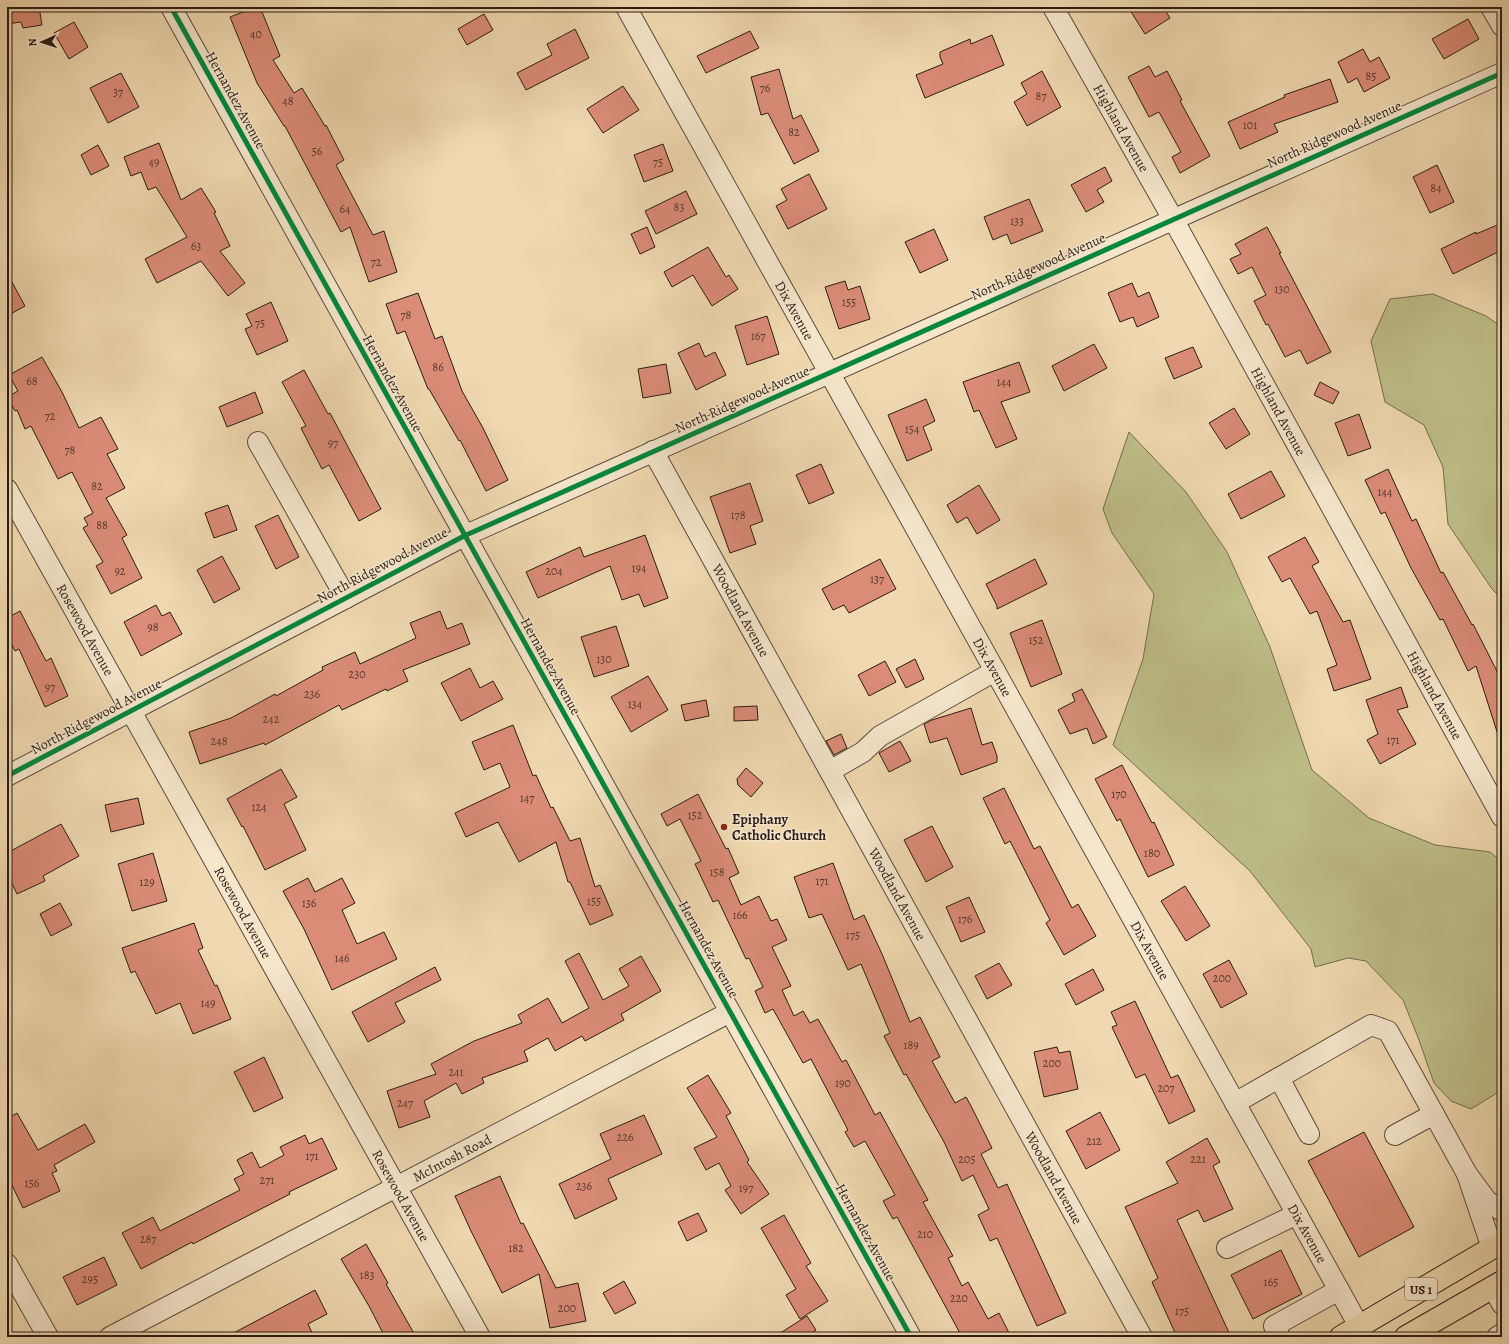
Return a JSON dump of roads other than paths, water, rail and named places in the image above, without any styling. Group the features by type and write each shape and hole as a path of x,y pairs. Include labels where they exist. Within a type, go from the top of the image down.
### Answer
{"main road":[{"name":"US 1","path":"1350,1332 1497,1245"},
{"name":"US 1","path":"1408,1337 1499,1291"}],"street":[{"name":"Hernandez Avenue","path":"171,7 910,1337"},
{"name":"Dix Avenue","path":"626,7 1339,1290 1350,1332"},
{"name":"Highland Avenue","path":"1053,7 1173,219 1502,817"},
{"path":"1491,7 1502,26"},
{"name":"North Ridgewood Avenue","path":"7,776 464,536 1502,73"},
{"path":"258,442 346,598"},
{"name":"Woodland Avenue","path":"653,452 1142,1337"},
{"name":"Rosewood Avenue","path":"7,489 480,1337"},
{"path":"830,771 863,752 880,736 995,671"},
{"name":"McIntosh Road","path":"110,1337 730,1012"},
{"path":"1235,1103 1371,1026 1388,1030 1467,1174 1497,1245"},
{"path":"1279,1078 1309,1134"},
{"path":"1395,1135 1434,1114"},
{"path":"1467,1174 1488,1201 1502,1211"},
{"path":"1226,1248 1297,1214"},
{"path":"7,1264 48,1337"},
{"path":"1280,1337 1274,1326 1339,1290"},
{"path":"1497,1337 1502,1334"}],"place":[{"name":"Epiphany Catholic Church","path":"724,827"}]}
